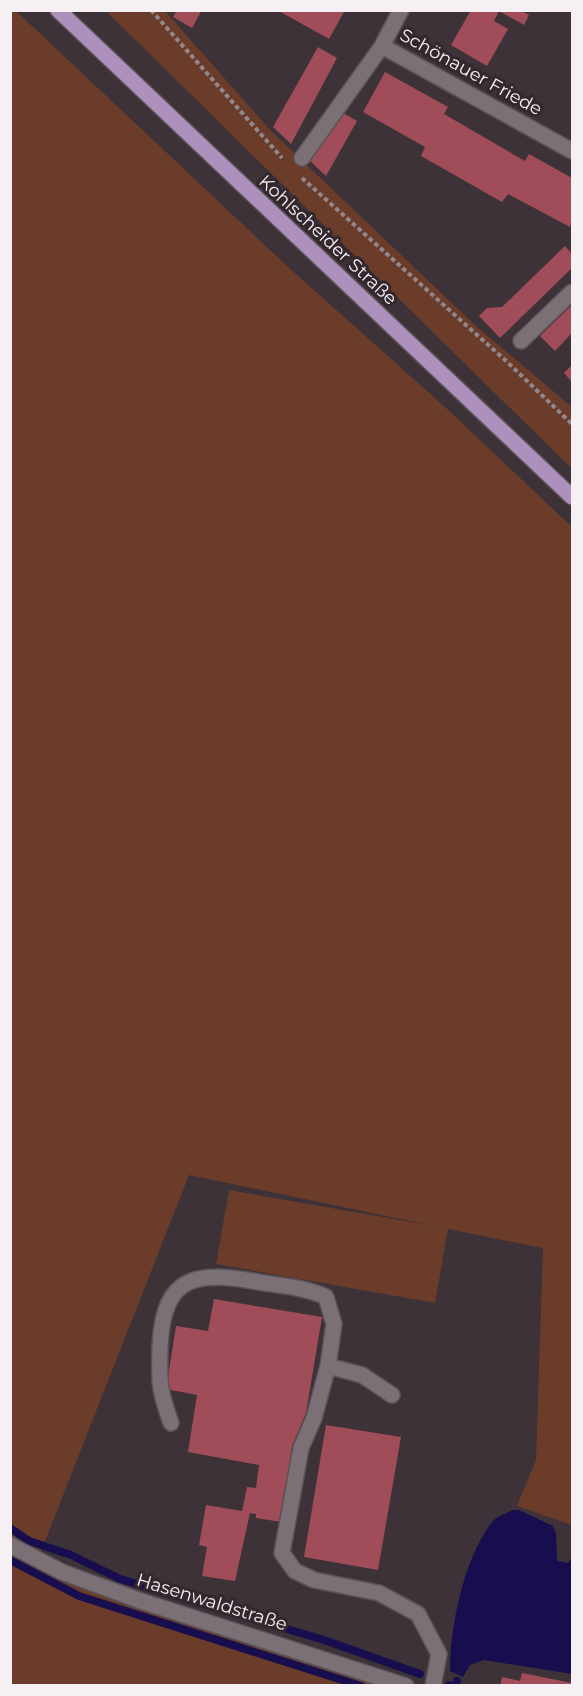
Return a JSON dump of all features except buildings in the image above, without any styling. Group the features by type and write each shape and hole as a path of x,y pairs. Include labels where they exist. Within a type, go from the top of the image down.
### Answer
{"main road":[{"name":"Kohlscheider Straße","path":"58,10 573,497"}],"street":[{"name":"Schönauer Friede","path":"298,165 382,46 401,10"},
{"name":"Schönauer Friede","path":"382,46 573,151"},
{"path":"521,341 573,292"},
{"path":"171,1423 159,1390 162,1319 171,1296 187,1283 207,1277 243,1279 315,1292 326,1297 334,1324 328,1366 314,1418 301,1448 282,1553 295,1572 314,1580 379,1593 418,1614 439,1654 434,1686"},
{"path":"328,1366 362,1375 392,1395"},
{"name":"Hasenwaldstraße","path":"10,1545 62,1572 141,1601 406,1686"}],"path":[{"path":"151,10 286,162"},
{"path":"298,165 573,424"}],"shaded area":[{"path":"15,10 287,266 445,407 572,527 572,1525 517,1506 536,1460 543,1248 448,1229 435,1303 216,1264 229,1190 434,1226 189,1175 38,1559 399,1685 11,1686 10,11"},
{"path":"106,11 165,11 271,131 477,327 572,407 572,469"},
{"path":"513,1510 519,1510 553,1526 556,1533 557,1561 568,1563 572,1557 572,1674 484,1660 470,1665 463,1677 450,1671 456,1613 467,1572 474,1553 493,1521"}],"waterway":[{"path":"10,1528 29,1541 71,1555 120,1579 324,1640 420,1674"},
{"path":"10,1560 79,1596 361,1686"},
{"path":"455,1686 457,1681"}]}
